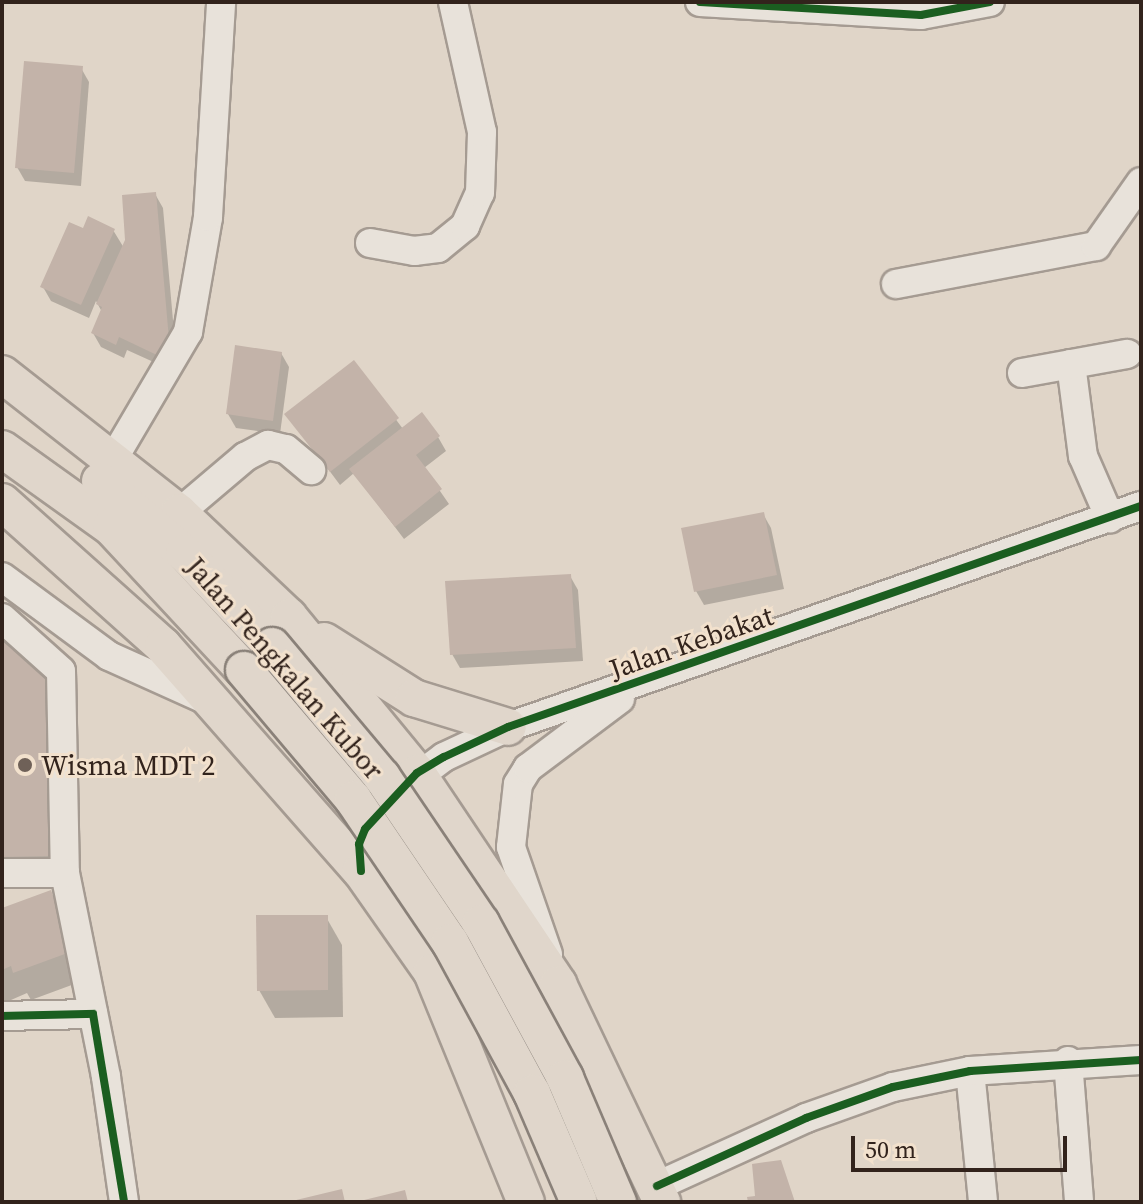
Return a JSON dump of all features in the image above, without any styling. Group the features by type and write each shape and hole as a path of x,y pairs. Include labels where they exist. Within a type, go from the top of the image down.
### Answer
{"main road":[{"name":"Jalan Pengkalan Kubor","path":"2,374 179,513 281,632 417,773 558,984 660,1194"},
{"name":"Jalan Pengkalan Kubor","path":"2,396 281,632 481,923 565,1078 618,1202"},
{"name":"Jalan Pengkalan Kubor","path":"2,449 111,527 244,670 353,799 450,942 532,1093 579,1202"},
{"path":"2,502 102,587 218,706 361,871 432,972 526,1202"},
{"path":"281,632 414,698 508,727"}],"street":[{"path":"112,461 188,332 208,217 221,2"},
{"path":"370,243 414,251 438,248 465,226 480,193 482,132 453,2"},
{"path":"700,2 921,15 990,2"},
{"path":"896,284 1096,246 1141,182"},
{"path":"1022,373 1127,354"},
{"path":"1071,364 1083,456 1110,518"},
{"path":"179,513 245,457 268,445 286,449 311,470"},
{"name":"Jalan Kebakat","path":"361,871 359,844 365,829 417,773 508,727 639,684 1141,506"},
{"path":"2,577 109,656 218,706"},
{"path":"2,618 61,671 65,873 93,1014 124,1202"},
{"name":"Jalan Kebakat","path":"558,984 511,847 518,784 528,768 639,684"},
{"path":"2,873 65,873"},
{"path":"2,1016 93,1014"},
{"path":"660,1194 806,1118 893,1087 970,1071 1068,1061 1141,1060"},
{"path":"1068,1061 1079,1202"},
{"path":"970,1071 983,1202"}],"building":[{"path":"24,61 83,66 74,173 15,168"},
{"path":"156,192 169,339 161,357 119,337 116,345 91,333 102,307 96,304 125,240 122,195"},
{"path":"88,216 115,229 81,305 40,287 69,222 83,228"},
{"path":"235,345 282,352 273,421 226,414"},
{"path":"354,360 399,418 330,472 284,414"},
{"path":"422,412 440,436 416,455 442,489 395,527 349,469"},
{"path":"764,512 777,575 694,592 681,528"},
{"path":"571,574 576,648 450,655 445,581"},
{"name":"Wisma MDT 2","path":"2,639 46,674 50,856 2,857"},
{"path":"51,890 73,951 13,973 11,966 2,970 2,908"},
{"path":"256,915 328,915 328,990 257,991"},
{"path":"781,1160 795,1202 748,1202 747,1197 755,1196 752,1164"},
{"path":"342,1189 345,1202 292,1202 292,1201"},
{"path":"405,1190 408,1202 360,1202 360,1201"}],"cycle path":[{"path":"700,2 921,15 990,2"},
{"path":"361,871 359,844 365,829 417,773 508,727 1141,506"},
{"path":"2,1016 93,1014 124,1202"},
{"path":"657,1186 806,1118 893,1087 970,1071 1141,1060"}],"place":[{"name":"Wisma MDT 2","path":"25,765"}]}
